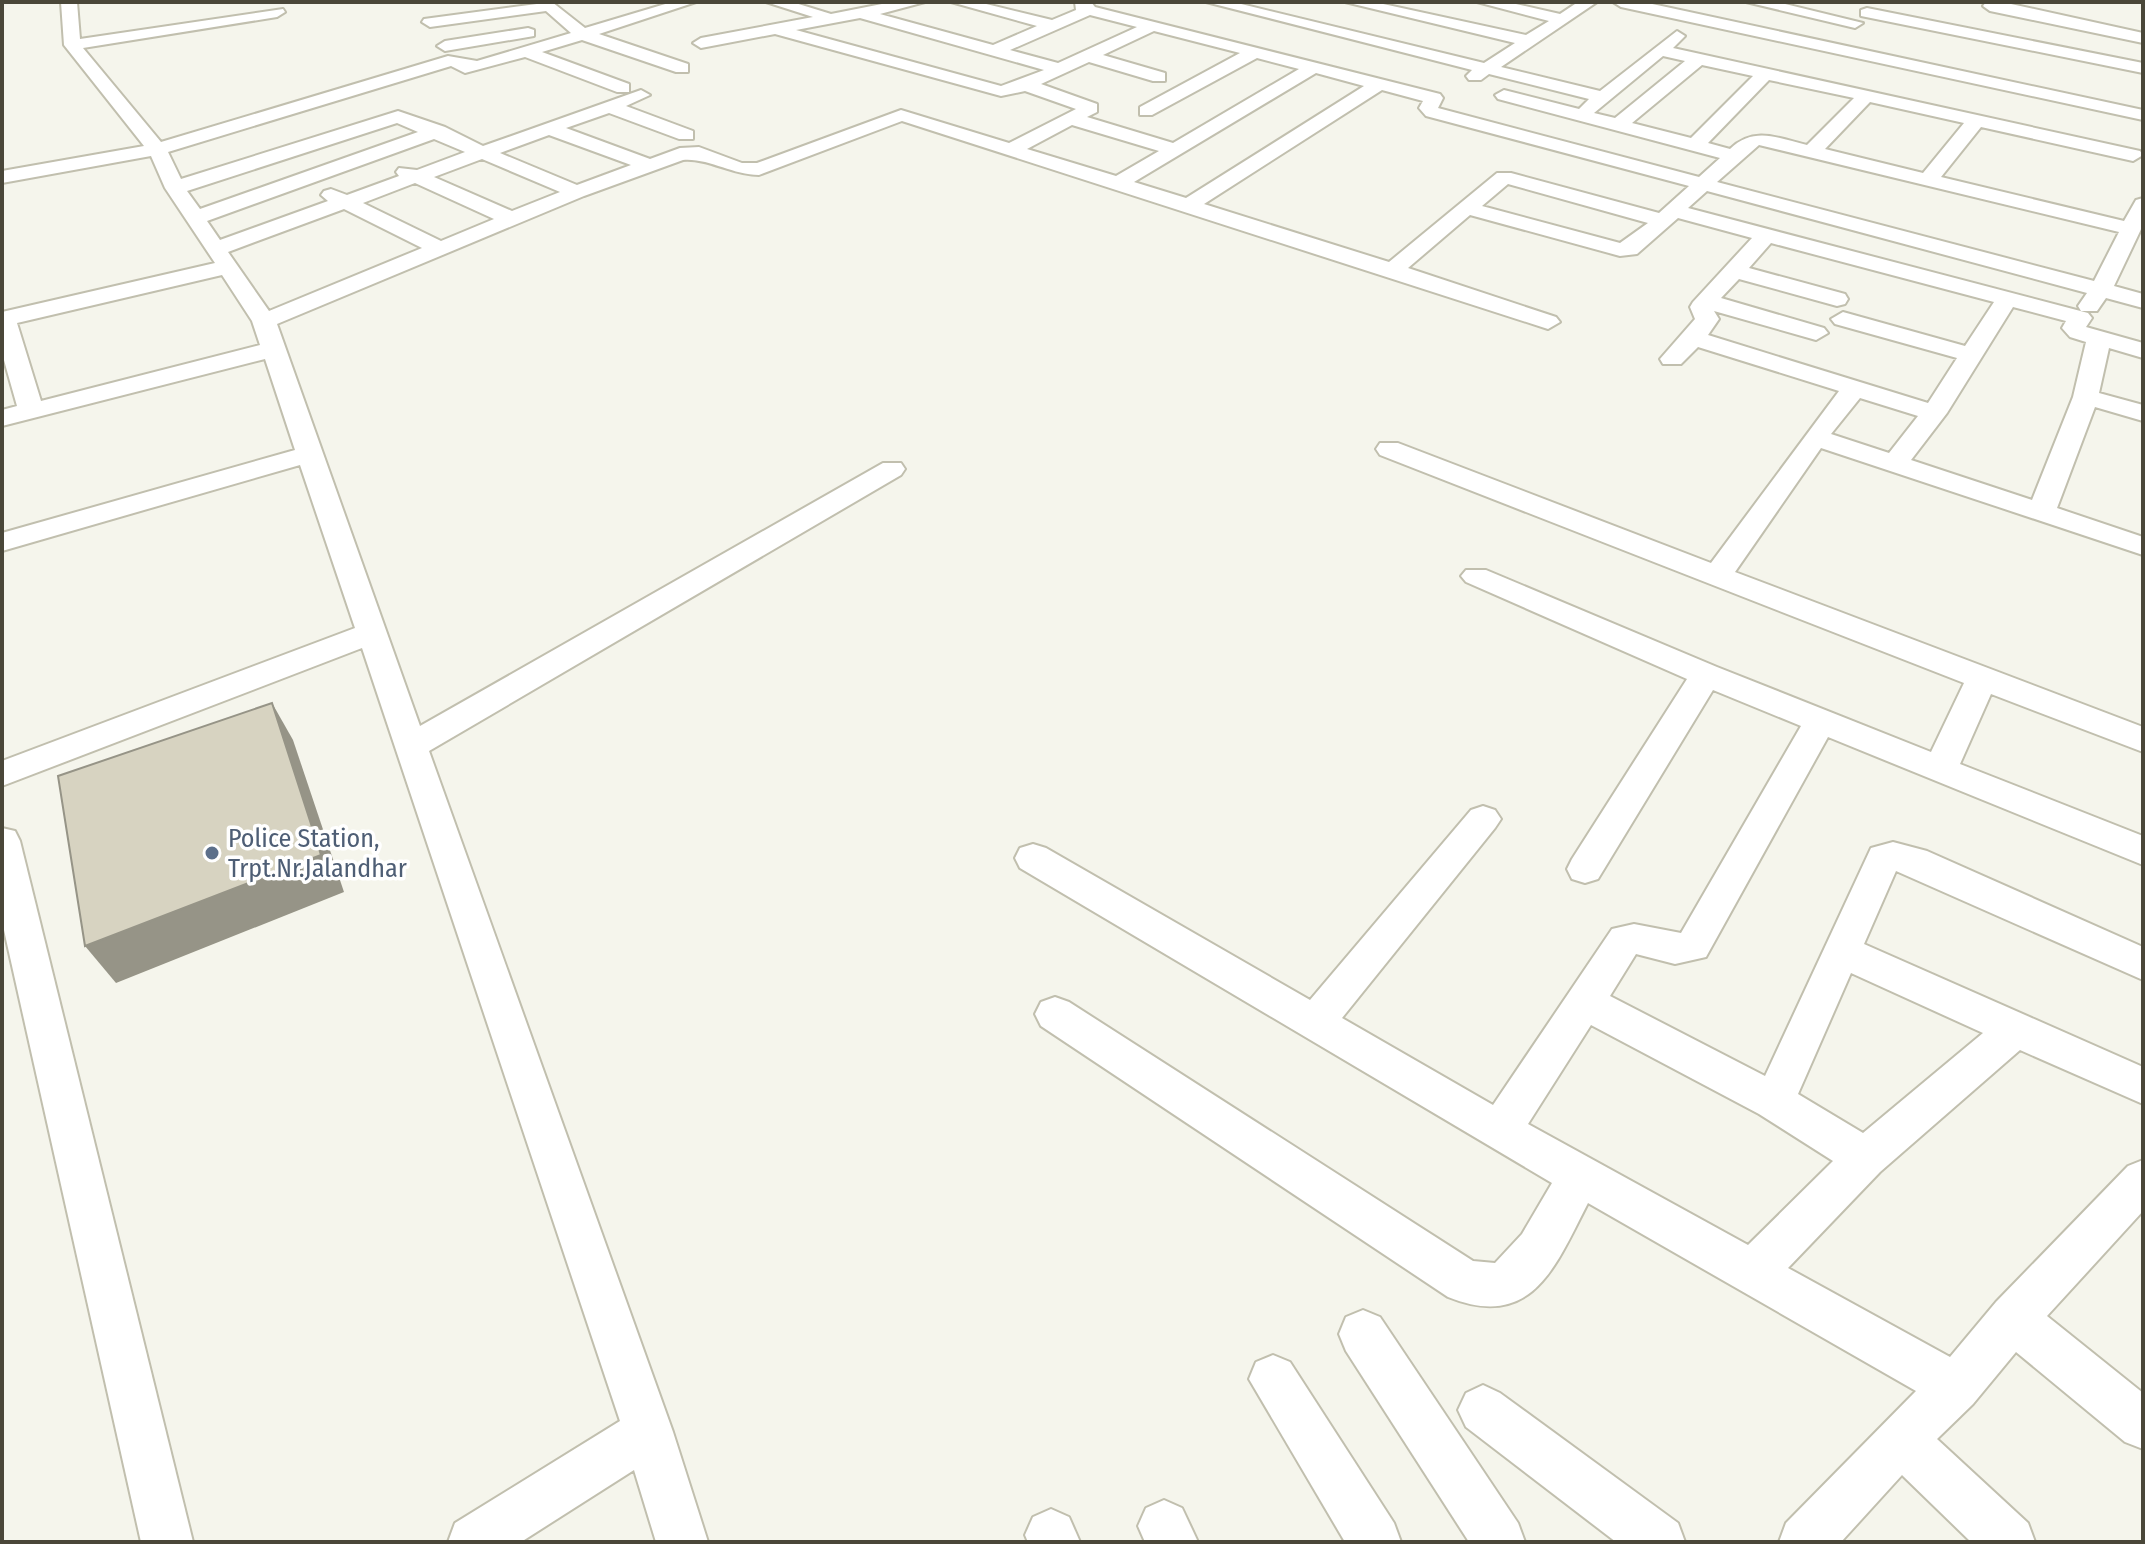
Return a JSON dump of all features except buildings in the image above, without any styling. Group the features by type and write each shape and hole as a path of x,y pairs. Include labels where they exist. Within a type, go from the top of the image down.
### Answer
{"street":[{"path":"774,2 832,18"},
{"path":"701,43 859,13 886,4 917,2"},
{"path":"959,2 1055,26"},
{"path":"1214,2 1604,97"},
{"path":"1353,2 1529,41"},
{"path":"1410,15 1432,2"},
{"path":"1485,2 1563,19"},
{"path":"1406,89 1452,82 1486,68 1589,2"},
{"path":"1621,2 1669,6 1699,18 2143,115"},
{"path":"1754,2 1866,12 2143,68"},
{"path":"1989,3 1996,8 2143,38"},
{"path":"31,410 3,319 222,258 344,201 611,107 632,92 527,42 465,68 450,53 417,4"},
{"path":"2,177 157,149 450,53 582,34 682,4 711,16 1001,91 1026,85 1152,26"},
{"path":"430,22 549,6 582,34 682,68"},
{"path":"621,6 649,14"},
{"path":"994,51 1055,26 1086,6 1152,26 1406,89 1436,99 1428,108 1432,112 1544,144 2143,301"},
{"path":"75,22 277,12"},
{"path":"1830,47 1866,12"},
{"path":"859,13 1059,69"},
{"path":"1392,270 1699,18"},
{"path":"75,22 157,149 175,188 269,335 648,1432 682,1542"},
{"path":"1117,184 1354,37"},
{"path":"1659,50 1976,121 2138,152"},
{"path":"1146,111 1255,52"},
{"path":"1088,56 1159,77"},
{"path":"1617,126 1698,59"},
{"path":"1695,145 1764,75"},
{"path":"1452,82 1736,156"},
{"path":"1189,205 1379,84"},
{"path":"1008,151 1091,106 1026,85"},
{"path":"1811,152 1866,96"},
{"path":"611,107 686,135"},
{"path":"2,418 269,335 441,249 649,165 693,152 739,169 766,168 899,115 1548,322"},
{"path":"175,188 390,118 406,119 438,131 577,192"},
{"path":"1072,119 1174,149"},
{"path":"1928,180 1976,121"},
{"path":"550,129 649,165"},
{"path":"195,218 438,131"},
{"path":"1467,208 1620,250 1629,249 1703,187 1748,142 1759,139 2131,229"},
{"path":"2138,152 2121,165 2143,176"},
{"path":"369,156 512,219"},
{"path":"1504,177 1766,236 2080,318"},
{"path":"302,179 441,249"},
{"path":"2143,204 2101,290 2080,318 2076,330 2143,351"},
{"path":"1866,262 1889,234"},
{"path":"1672,359 1694,338 1707,319 1700,309 1706,301 1766,236"},
{"path":"1733,270 1972,355"},
{"path":"1894,464 1934,413 2007,299"},
{"path":"1706,301 1816,333"},
{"path":"1694,338 1934,413"},
{"path":"2041,513 2086,397 2099,339"},
{"path":"1717,576 1815,437 1854,389"},
{"path":"2086,397 2143,413"},
{"path":"1815,437 2143,546"},
{"path":"1389,449 2143,740"},
{"path":"2,542 312,453"},
{"path":"412,746 892,469"},
{"path":"1476,576 1706,675 2143,851"},
{"path":"2,774 372,633"},
{"path":"1585,869 1706,675"},
{"path":"1940,770 1983,677"},
{"path":"1500,1131 1625,940 1639,939 1676,950 1693,946 1821,719"},
{"path":"1315,1023 1483,819"},
{"path":"2,841 167,1542"},
{"path":"1774,1101 1879,863 1893,856 1914,861 2143,964"},
{"path":"1033,858 1500,1131 1956,1387"},
{"path":"1841,951 2143,1086"},
{"path":"1585,1002 1774,1101 1865,1158"},
{"path":"1055,1014 1464,1281 1479,1285 1504,1284 1523,1270 1580,1175"},
{"path":"1752,1273 1865,1158 2017,1028"},
{"path":"1805,1542 1901,1439 1956,1387 2013,1319 2142,1183"},
{"path":"2013,1319 2143,1424"},
{"path":"1363,1334 1499,1542"},
{"path":"1273,1379 1375,1542"},
{"path":"1483,1410 1659,1542"},
{"path":"474,1542 648,1432"},
{"path":"1901,1439 2009,1542"}],"place":[{"name":"Police Station, Trpt.Nr.Jalandhar","path":"212,853"}]}
